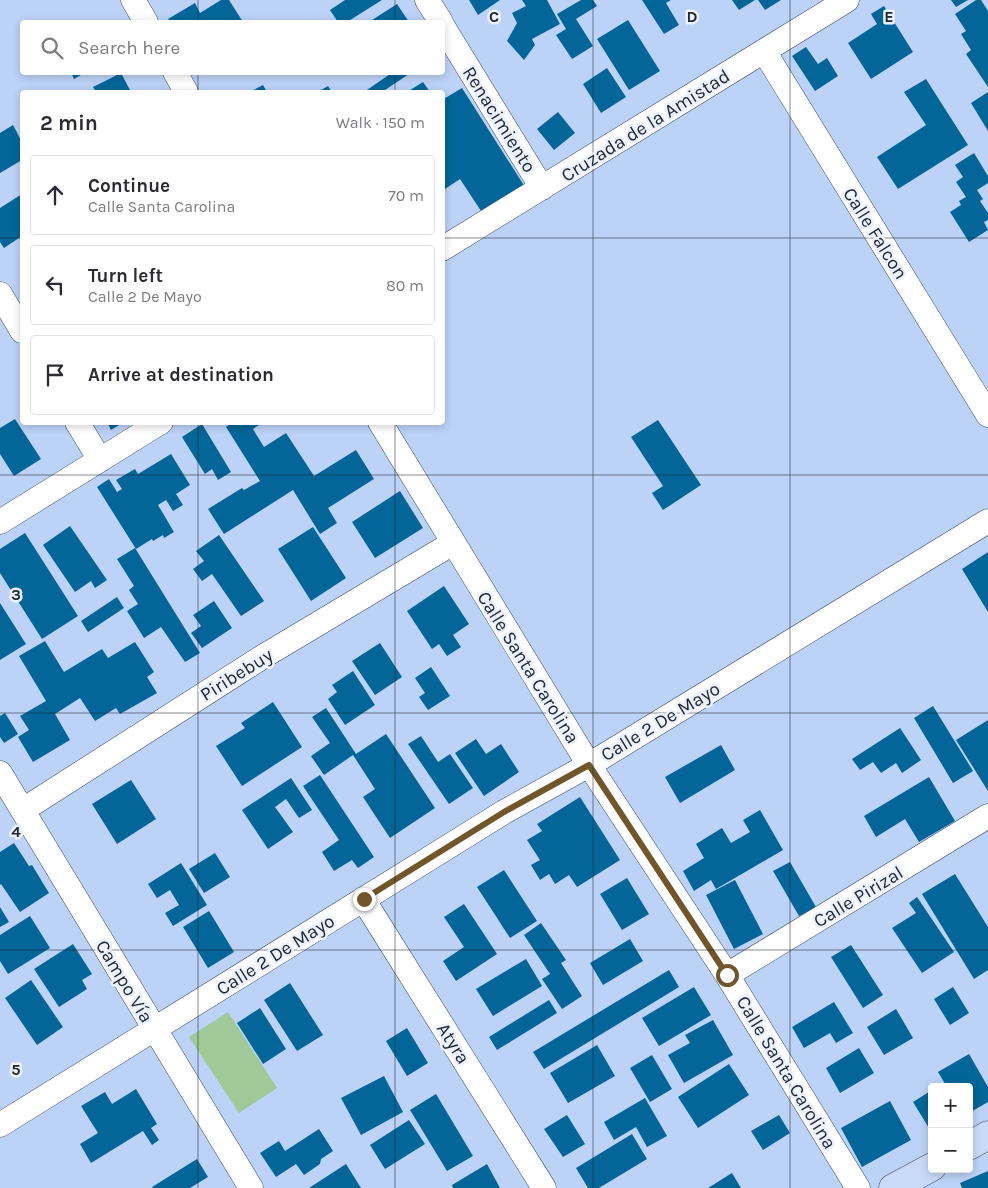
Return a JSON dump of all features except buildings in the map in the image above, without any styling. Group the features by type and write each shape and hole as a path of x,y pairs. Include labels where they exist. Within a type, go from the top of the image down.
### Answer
{"main road":[{"path":"973,1144 988,1135"},
{"path":"893,1188 928,1168"}],"street":[{"path":"133,0 145,20"},
{"name":"Renacimiento","path":"427,0 440,20"},
{"name":"Cruzada de la Amistad","path":"445,248 847,0"},
{"name":"Renacimiento","path":"445,29 542,188"},
{"name":"Calle Falcon","path":"764,51 988,415"},
{"path":"177,75 185,90"},
{"path":"0,294 20,328"},
{"path":"79,425 100,460"},
{"path":"0,522 156,425"},
{"name":"Calle Santa Carolina","path":"382,425 589,765 727,975 858,1188"},
{"name":"Calle 2 De Mayo","path":"0,1125 504,812 589,765 988,521"},
{"name":"Piribebuy","path":"22,810 264,656 453,544"},
{"name":"Campo Vía","path":"0,773 251,1188"},
{"name":"Calle Pirizal","path":"727,975 988,816"},
{"name":"Atyra","path":"364,899 544,1188"}],"green space":[{"path":"228,1012 277,1088 239,1113 189,1037"}],"route":[{"path":"364,899 504,812 589,765 727,975"}]}
